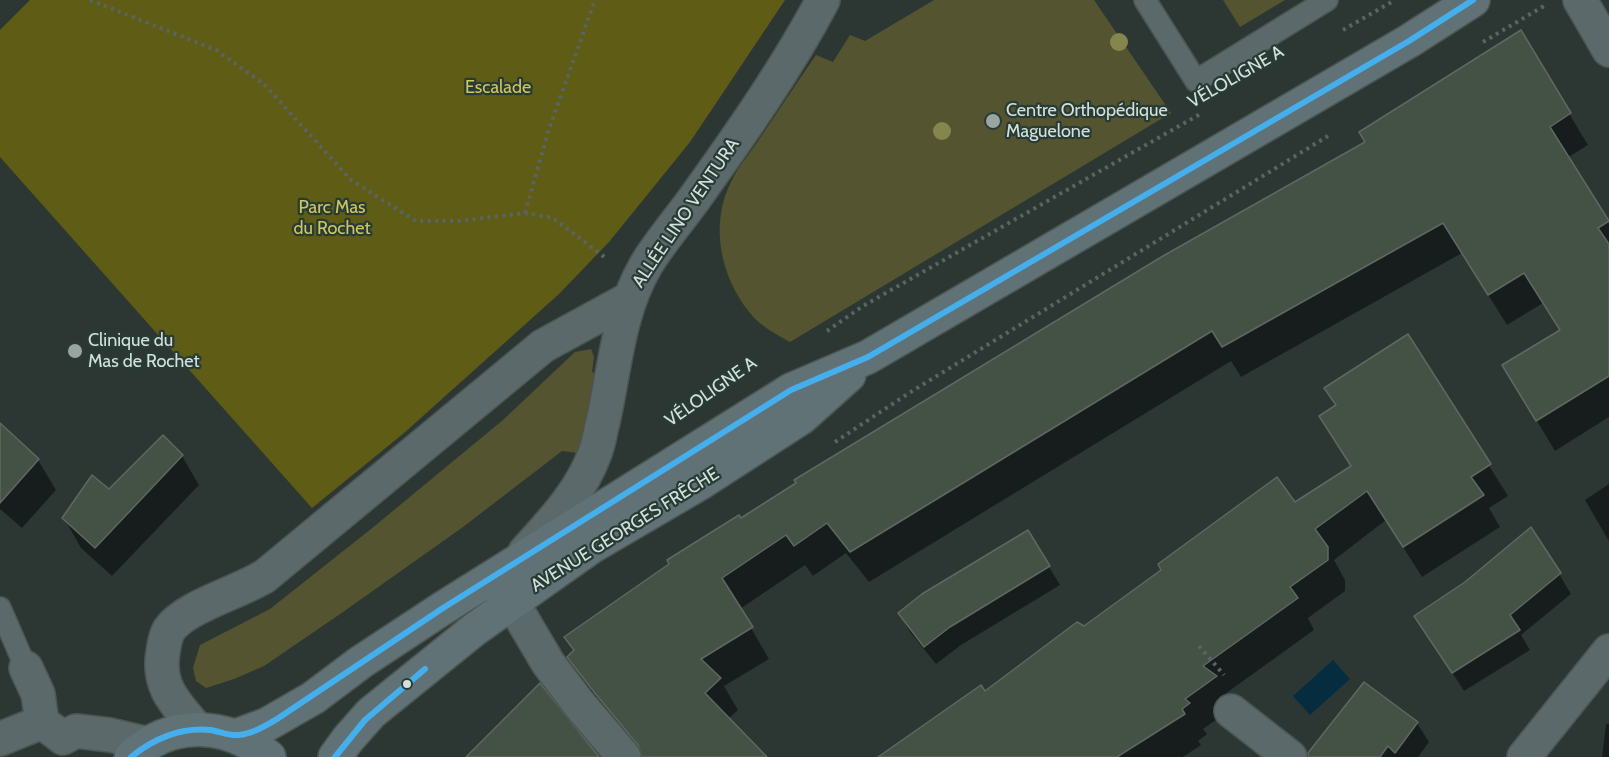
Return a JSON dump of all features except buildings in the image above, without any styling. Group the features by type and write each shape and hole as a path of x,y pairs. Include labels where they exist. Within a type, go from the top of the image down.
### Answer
{"main road":[{"name":"AVENUE GEORGES FRÊCHE","path":"236,736 266,725 313,698 361,662 791,390 868,357 1409,41 1473,0"},
{"name":"AVENUE GEORGES FRÊCHE","path":"335,757 370,713 512,602 591,547 702,482 801,418 868,357"},
{"path":"140,750 172,734 197,729 236,736 249,742 269,757"}],"street":[{"name":"ALLÉE LINO VENTURA","path":"516,563 580,487 596,453 629,299 647,264 698,194 800,44 823,0"},
{"path":"1565,2 1609,50"},
{"path":"197,729 170,695 161,675 164,641 168,631 178,620 265,576 543,346 629,299"},
{"path":"512,602 548,663 624,757"},
{"path":"1524,757 1609,651"},
{"path":"26,668 58,739"},
{"path":"1231,711 1290,757"},
{"path":"0,739 58,739 76,731 110,735 140,750"}],"lane":[{"path":"1145,0 1196,81 1327,0"},
{"path":"0,608 26,668"}],"path":[{"path":"90,0 216,50 264,84 351,180 416,221 459,221 525,213 553,218 606,257 629,299"},
{"path":"525,213 548,132 595,0"},
{"path":"1334,36 1395,0"},
{"path":"1482,42 1565,2"},
{"name":"VÉLOLIGNE A","path":"826,332 863,306 1212,107"},
{"path":"834,442 919,387 1333,132"}],"shaded area":[{"name":"Centre Orthopédique Maguelone","path":"934,0 1094,0 1171,113 790,342 754,318 731,283 721,249 720,231 725,197 732,180 816,55 833,62 850,35 865,41"},
{"path":"1223,0 1285,0 1240,27"},
{"path":"591,349 594,357 592,372 600,376 585,454 562,451 463,527 264,666 206,688 196,681 193,668 200,645 270,609 503,420 575,352"}],"green space":[{"name":"Parc Mas du Rochet","path":"30,0 785,0 690,142 609,242 559,294 404,433 312,508 0,157 0,30"}],"water":[{"path":"1333,660 1350,679 1310,715 1293,696"}],"transit line":[{"path":"131,757 158,740 178,732 210,730 238,735 253,731 277,719 443,608 791,390 868,357 1409,41 1473,0"},
{"path":"335,757 365,720 425,669"}],"place":[{"name":"Centre Orthopédique Maguelone","path":"993,121"},
{"name":"Clinique du Mas de Rochet","path":"75,351"}],"park label":[{"name":"Escalade","path":"498,88"}]}
